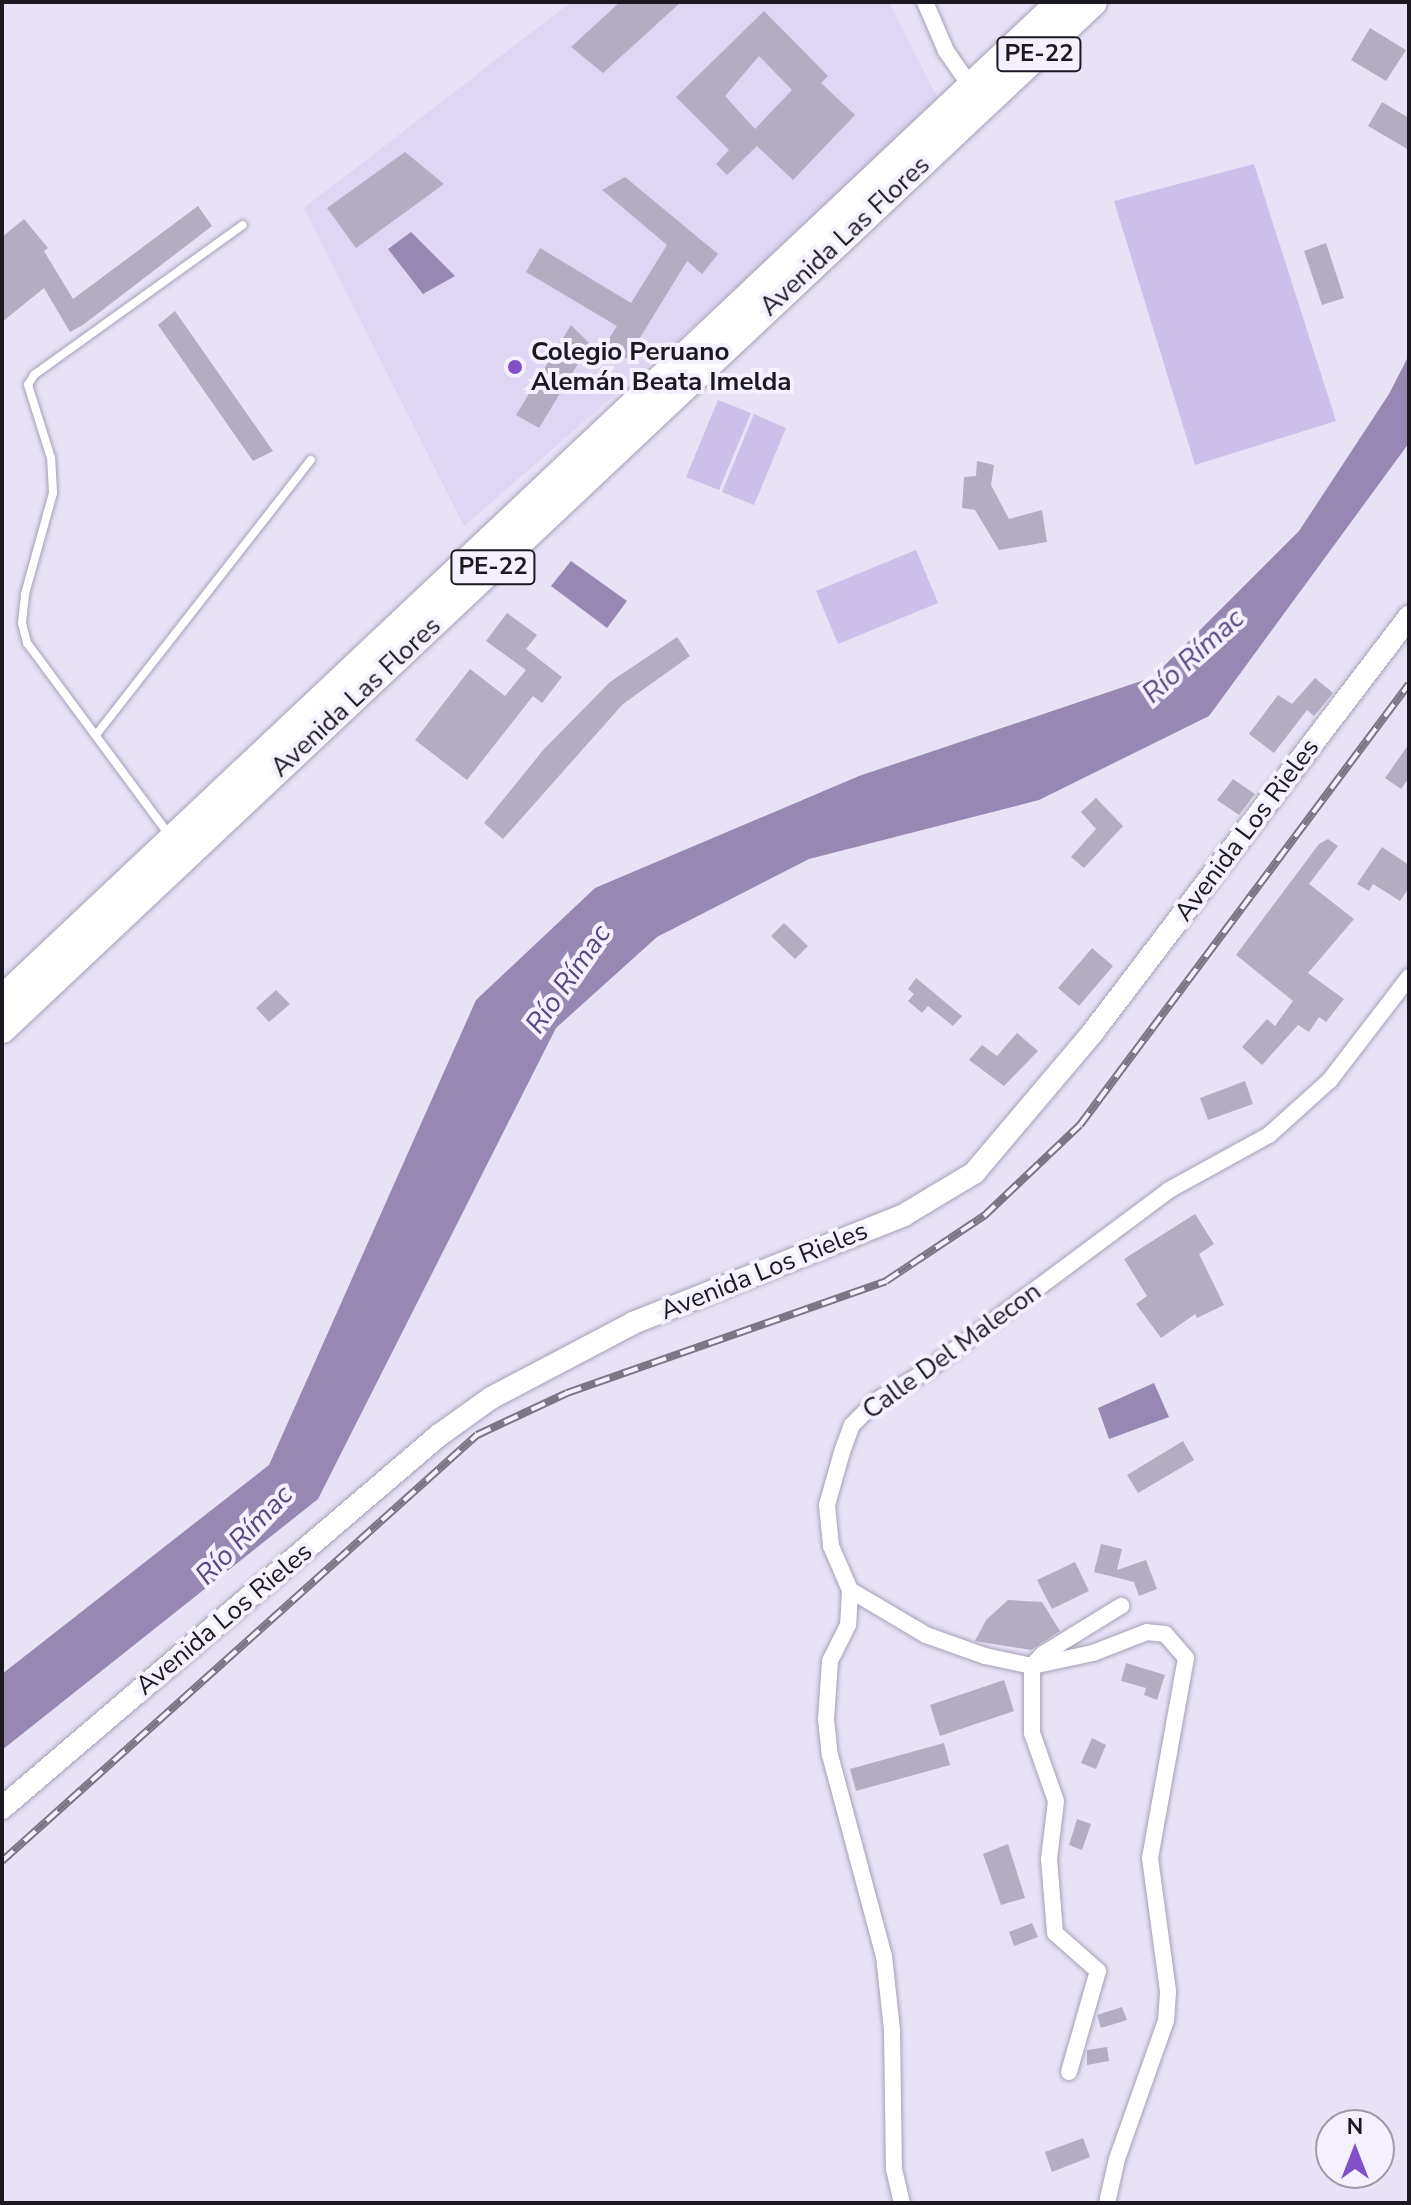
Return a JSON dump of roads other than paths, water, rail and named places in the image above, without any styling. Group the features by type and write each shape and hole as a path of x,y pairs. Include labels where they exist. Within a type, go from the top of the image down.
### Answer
{"highway":[{"name":"Avenida Las Flores","path":"978,96 1061,2"},
{"name":"Avenida Las Flores","path":"2,1029 180,848 978,96 1093,2"},
{"name":"Avenida Las Flores","path":"2,1000 180,848"}],"street":[{"path":"925,2 946,51 978,96"},
{"name":"Avenida Los Rieles","path":"2,1808 438,1436 491,1398 633,1323 904,1215 974,1173 1093,1032 1409,617"},
{"name":"Calle Del Malecon","path":"850,1590 831,1546 827,1505 852,1425 876,1401 925,1372 1169,1190 1269,1135 1330,1080 1391,1008 1409,977"},
{"path":"902,2203 894,2169 892,2030 884,1956 830,1755 826,1719 830,1661 848,1625 850,1590 926,1635 994,1659 1032,1666 1093,1653 1147,1632 1165,1634 1186,1658 1150,1858 1168,1991 1166,2021 1107,2203"},
{"path":"1069,2072 1098,1971 1055,1933 1049,1859 1056,1801 1032,1733 1032,1666 1043,1654 1121,1606"}],"lane":[{"path":"180,848 27,643 22,623 53,493 51,458 28,385 34,375 243,225"},
{"path":"96,735 311,460"}],"water":[{"path":"411,232 455,276 423,294 388,249"},
{"name":"Río Rímac","path":"1409,355 1409,443 1209,716 1039,800 809,859 657,937 556,1028 318,1499 2,1750 2,1674 269,1465 476,1000 595,888 859,776 1153,677 1299,531 1389,394"},
{"path":"571,561 627,601 607,628 551,586"},
{"path":"1154,1383 1169,1417 1109,1439 1098,1408"}],"railway":[{"path":"2,1861 477,1435 567,1393 886,1281 984,1216 1080,1125 1409,684"}],"place":[{"name":"Colegio Peruano Alemán Beata Imelda","path":"515,367"}]}
